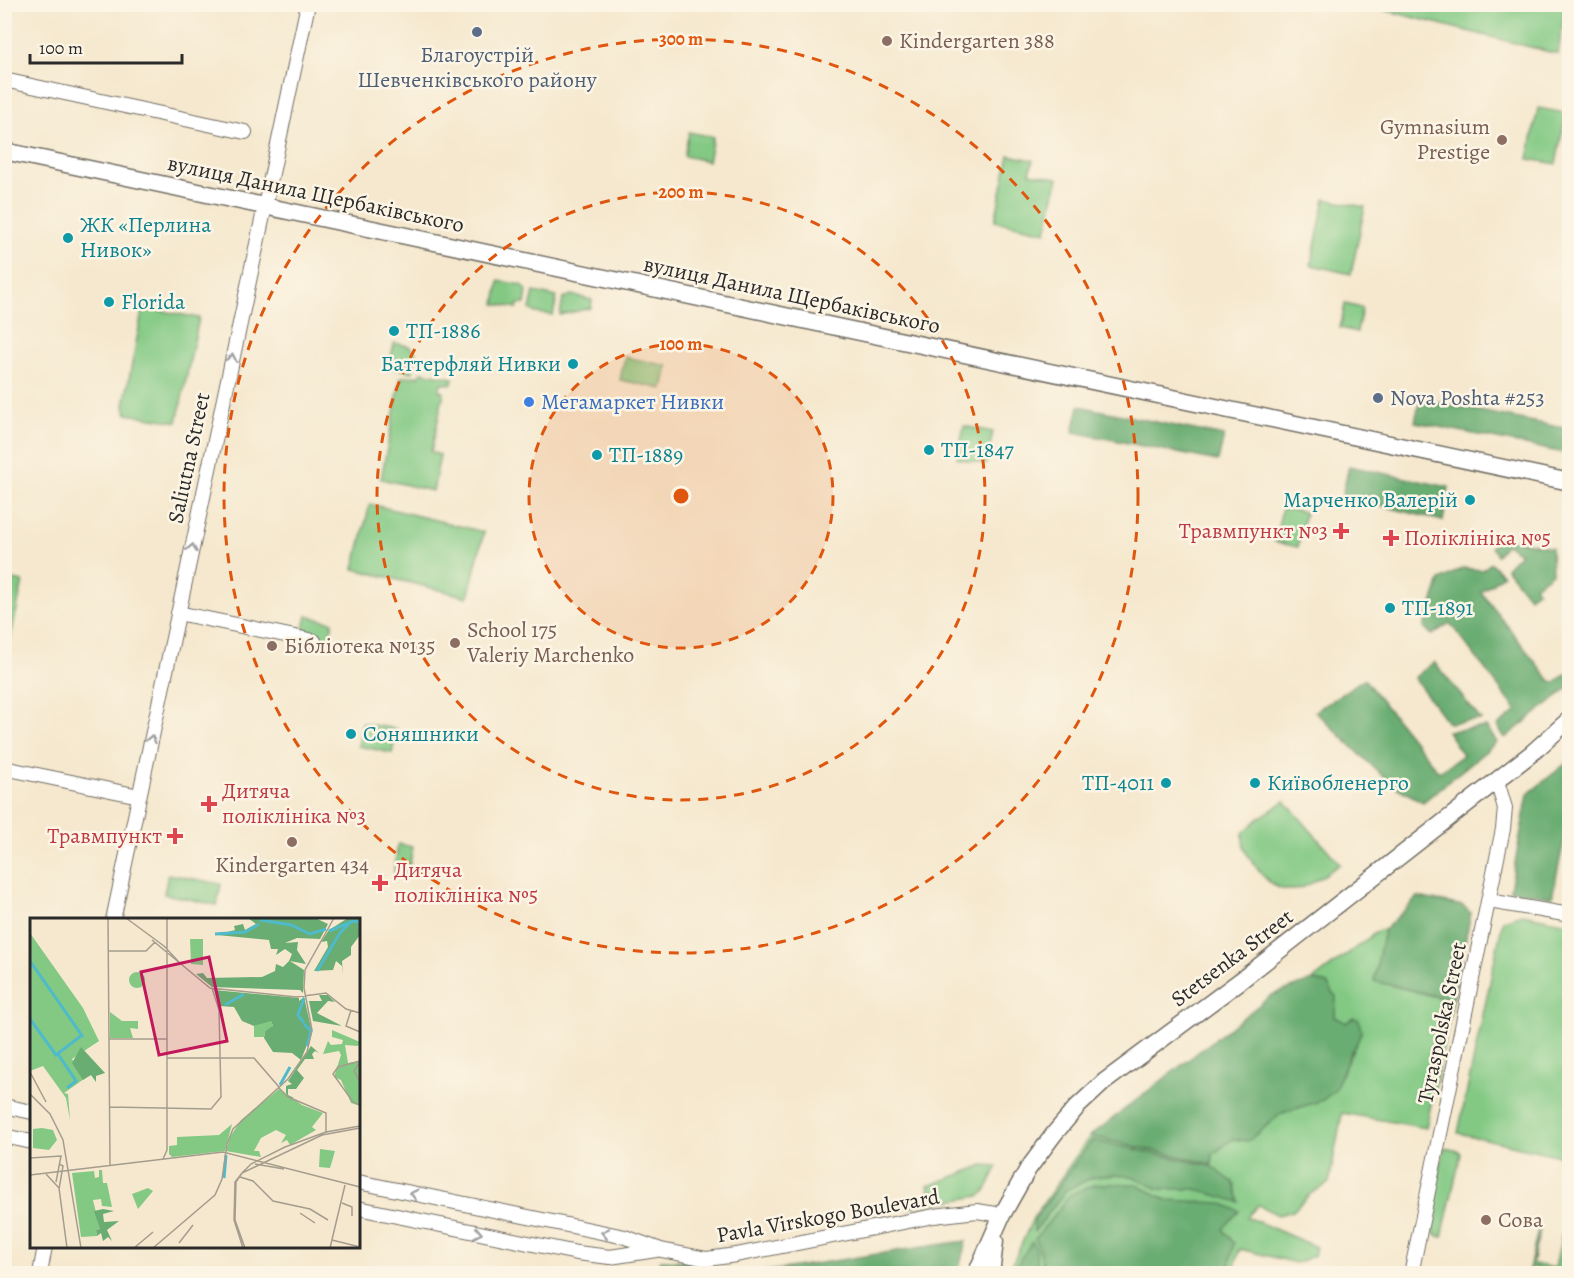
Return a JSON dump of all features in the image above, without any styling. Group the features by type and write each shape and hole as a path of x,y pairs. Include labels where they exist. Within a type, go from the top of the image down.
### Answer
{"main road":[{"name":"вулиця Данила Щербаківського","path":"4,151 1569,482"},
{"name":"Stetsenka Street","path":"976,1274 985,1251 1028,1168 1077,1107 1104,1082 1240,981 1497,781 1569,719"},
{"name":"Stetsenka Street","path":"1532,753 1569,735"},
{"name":"Stetsenka Street","path":"990,1274 999,1223"}],"street":[{"name":"Saliutna Street","path":"113,918 308,4"},
{"path":"4,80 245,132"},
{"path":"178,613 314,641"},
{"path":"4,768 139,796"},
{"name":"Tyraspolska Street","path":"1411,1274 1503,829 1505,808 1497,781"},
{"path":"1489,901 1569,915"},
{"path":"4,1106 30,1112"},
{"path":"4,1136 30,1142"},
{"name":"Pavla Virskogo Boulevard","path":"360,1182 625,1237 661,1250 707,1259 934,1216 977,1211 999,1223"},
{"name":"Pavla Virskogo Boulevard","path":"360,1208 577,1253 610,1257 661,1250"},
{"path":"40,1274 45,1248"}],"green space":[{"path":"1364,5 1565,5 1558,54"},
{"path":"1538,108 1566,113 1556,164 1528,159"},
{"path":"689,132 713,137 708,161 684,156"},
{"path":"1009,155 1033,160 1030,173 1058,178 1046,232 995,221"},
{"path":"1325,199 1365,207 1351,274 1311,265"},
{"path":"499,281 522,285 527,291 525,304 518,304 517,308 495,304"},
{"path":"534,292 557,297 553,315 536,313 530,309"},
{"path":"571,295 592,300 591,308 560,315 563,299"},
{"path":"1345,304 1362,308 1357,332 1340,328"},
{"path":"143,307 199,318 177,422 127,414 124,405"},
{"path":"394,343 409,346 416,353 412,372 389,367"},
{"path":"625,357 668,366 663,389 620,380"},
{"path":"421,372 453,378 452,384 441,383 439,391 444,392 431,452 440,455 433,491 381,479 401,377 420,376"},
{"path":"1420,399 1569,429 1569,454 1415,422"},
{"path":"1079,406 1224,436 1218,461 1073,432"},
{"path":"964,426 993,432 986,464 957,458"},
{"path":"1349,466 1449,487 1443,521 1342,496"},
{"path":"370,504 484,532 468,597 354,569"},
{"path":"1282,508 1305,512 1298,547 1275,542"},
{"path":"1499,537 1551,547 1552,573 1535,586 1538,590 1529,597 1506,568 1520,553 1506,544 1497,555 1491,547"},
{"path":"1491,563 1503,575 1481,592 1550,681 1555,682 1569,672 1569,687 1505,738 1497,726 1517,711 1450,623 1432,635 1424,627 1440,580 1463,568 1482,570"},
{"path":"4,578 23,582 5,661"},
{"path":"307,616 333,622 329,640 302,634"},
{"path":"1434,662 1481,720 1448,723 1414,678"},
{"path":"1364,679 1439,772 1463,755 1447,731 1486,727 1497,742 1423,802 1392,785 1315,711"},
{"path":"362,723 397,729 392,753 358,746"},
{"path":"1569,761 1569,818 1552,897 1510,890 1528,794"},
{"path":"1285,801 1340,864 1307,885 1287,890 1267,880 1248,855 1243,844 1243,833 1258,819"},
{"path":"398,844 413,847 408,874 394,872"},
{"path":"168,874 221,884 217,905 164,894"},
{"path":"1418,897 1463,906 1471,913 1453,1000 1374,981 1384,930"},
{"path":"1522,914 1569,923 1569,1158 1458,1133 1503,920"},
{"path":"1379,930 1384,930 1374,981 1453,1001 1426,1128 1342,1113 1329,1183 1310,1194 1293,1211 1278,1215 1258,1205 1247,1217 1316,1247 1314,1256 1296,1263 1240,1249 1233,1273 1008,1274 1033,1218 1090,1136 1211,1164 1213,1154 1233,1139 1259,1133 1282,1113 1323,1100 1334,1090 1361,1032 1354,1018 1346,1023 1335,1017 1335,997 1327,984 1313,980"},
{"path":"1313,980 1327,984 1336,997 1335,1017 1346,1023 1354,1018 1359,1020 1361,1032 1335,1090 1323,1100 1282,1113 1248,1141 1233,1139 1213,1154 1212,1164 1090,1136 1272,995"},
{"path":"1092,1140 1211,1166 1234,1183 1239,1202 1195,1189 1159,1189 1133,1177 1117,1175 1094,1177 1066,1190 1034,1232 1034,1220"},
{"path":"1444,1148 1459,1151 1461,1154 1442,1237 1436,1235 1428,1224"},
{"path":"984,1165 998,1166 985,1192 979,1196 907,1208 932,1196 928,1186"},
{"path":"1096,1184 1135,1184 1167,1200 1221,1203 1239,1211 1223,1229 1234,1243 1228,1273 1043,1273 1041,1254 1035,1239 1071,1194"},
{"path":"1540,1229 1532,1264 1555,1268 1562,1233 1569,1235 1569,1273 1553,1273 1532,1267 1528,1273"},
{"path":"966,1241 958,1273 756,1273 914,1248"},
{"path":"1032,1242 1036,1249 1038,1273 1015,1273 1021,1258"},
{"path":"661,1260 685,1261 737,1273 650,1274"}],"place":[{"name":"Благоустрій Шевченківського району","path":"477,32"},
{"name":"Kindergarten 388","path":"887,41"},
{"name":"Gymnasium Prestige","path":"1502,140"},
{"name":"ЖК «Перлина Нивок»","path":"68,238"},
{"name":"Florida","path":"109,302"},
{"name":"ТП-1886","path":"394,331"},
{"name":"Баттерфляй Нивки","path":"573,364"},
{"name":"Nova Poshta #253","path":"1378,398"},
{"name":"Мегамаркет Нивки","path":"529,402"},
{"name":"ТП-1847","path":"929,450"},
{"name":"ТП-1889","path":"597,455"},
{"name":"Марченко Валерій","path":"1470,500"},
{"name":"Травмпункт №3","path":"1341,531"},
{"name":"Поліклініка №5","path":"1391,538"},
{"name":"ТП-1891","path":"1390,608"},
{"name":"School 175 Valeriy Marchenko","path":"455,643"},
{"name":"Бібліотека №135","path":"272,646"},
{"name":"Соняшники","path":"351,734"},
{"name":"ТП-4011","path":"1166,783"},
{"name":"Київобленерго","path":"1255,783"},
{"name":"Дитяча поліклініка №3","path":"209,804"},
{"name":"Травмпункт","path":"175,836"},
{"name":"Kindergarten 434","path":"292,842"},
{"name":"Дитяча поліклініка №5","path":"380,883"},
{"name":"Сова","path":"1486,1220"}]}
